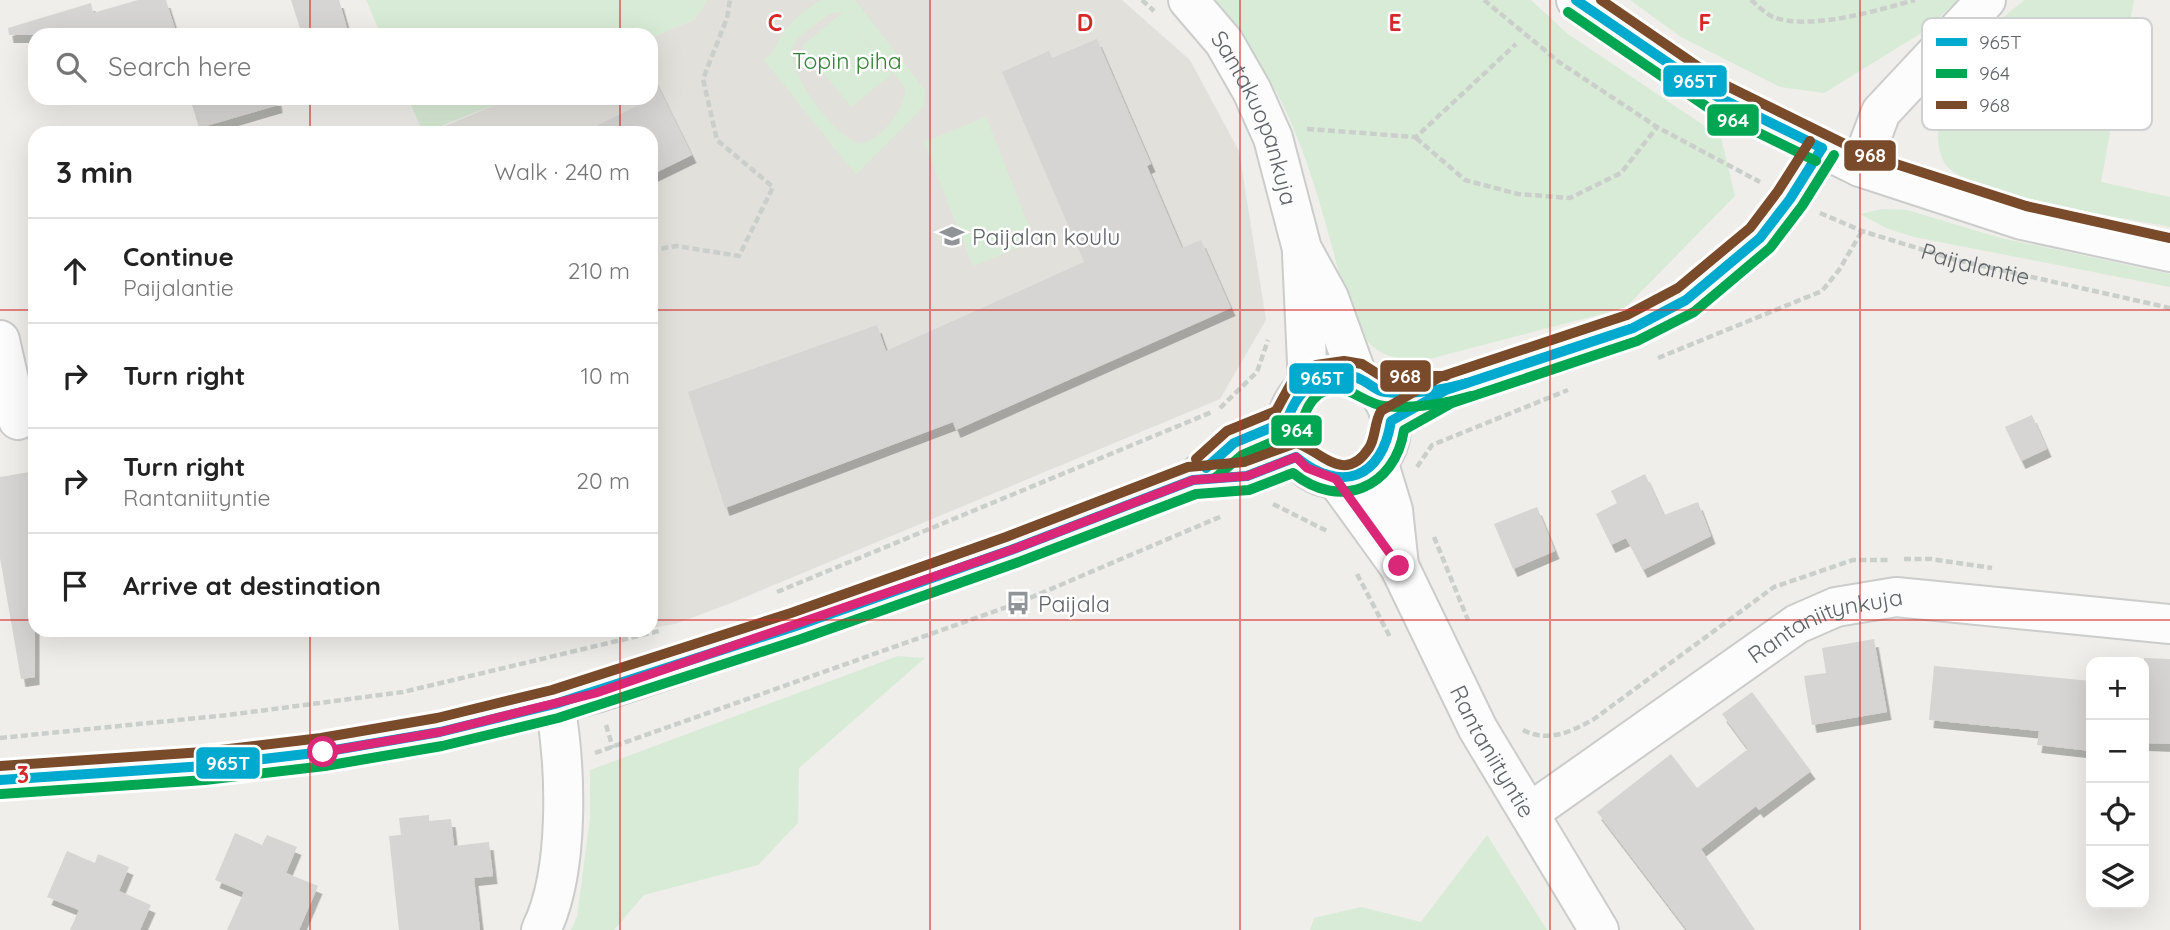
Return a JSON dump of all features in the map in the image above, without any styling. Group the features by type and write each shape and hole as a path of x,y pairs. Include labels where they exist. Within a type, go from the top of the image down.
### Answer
{"street":[{"name":"Santakuopankuja","path":"1188,0 1224,43 1252,91 1273,138 1302,249 1308,383"},
{"path":"1576,0 1718,97 1860,167 2022,220 2170,252"},
{"path":"1969,18 1986,0"},
{"path":"1860,167 1881,112 1922,68"},
{"path":"1375,396 1386,449 1378,461 1359,475 1336,479 1314,472 1291,439 1290,407 1308,383 1332,375 1375,396 1446,390 1633,328 1686,300 1760,238 1790,199 1822,148"},
{"name":"Santakuopankuja","path":"1302,249 1375,396"},
{"path":"0,340 18,420"},
{"path":"0,780 204,766 323,752 440,732 555,704 596,693 809,622 1011,550 1193,480 1247,476 1291,439"},
{"name":"Rantaniityntie","path":"1378,461 1393,510 1399,566"},
{"name":"Rantaniityntie","path":"1336,479 1399,566 1478,729 1599,930"},
{"name":"Rantaniitynkuja","path":"1529,813 1797,624 1836,607 1896,597 2170,624"},
{"path":"541,930 562,852 564,764 555,704"}],"path":[{"path":"658,249 677,246 738,256 772,187 717,140 703,79 727,18 730,0"},
{"name":"Paijalantie","path":"1484,0 1559,62 1657,127 1724,160 1790,199 1862,231 1956,260 2170,308"},
{"path":"1751,0 1773,17 1817,21 1857,16 1915,0"},
{"path":"1416,137 1516,44"},
{"path":"1273,138 1303,128 1416,137 1465,180 1518,194 1570,198 1621,173 1657,127"},
{"path":"765,596 1220,409 1256,372 1271,334"},
{"path":"1433,535 1470,624"},
{"path":"1515,722 1524,732 1548,737 1572,732 1594,719 1774,587 1853,560 1931,559 1997,568"},
{"path":"658,631 666,629"},
{"path":"0,738 228,715 403,692 633,637"}],"shaded area":[{"name":"Paijalan koulu","path":"707,0 1122,0 1190,60 1239,151 1266,320 1220,399 726,605 675,624 658,627 658,126 445,126 495,105 658,105 658,35 695,19"}],"green space":[{"path":"366,0 707,0 695,19 658,35 658,28 378,28"},
{"name":"Topin piha","path":"821,0 855,0 925,90 924,106 856,175 764,60 774,50 790,24","holes":["843,12 802,46 851,107 892,74 852,23 905,88 902,105 891,122 877,136 861,144 839,130 804,87 793,57 797,39 827,16"]},
{"path":"1212,0 1531,0 1568,34 1721,137 1735,196 1625,308 1433,358 1395,358 1377,350 1352,321 1314,185 1284,107 1260,65"},
{"path":"1630,0 1958,0 1938,18 1922,18 1922,33 1824,93 1780,87 1681,37"},
{"path":"2025,0 2134,0 2131,18 2003,18"},
{"path":"411,105 493,105 441,126 420,126"},
{"path":"986,117 1035,241 973,266 924,142"},
{"path":"1938,130 2110,130 2101,182 2170,197 2170,227 2050,204 1984,186 1960,176 1946,165 1941,156"},
{"path":"1883,209 1907,210 2001,238 2170,274 2170,287 1914,237 1886,228 1860,214"},
{"path":"898,656 925,658 799,768 798,823 758,865 644,895 614,930 571,930 577,917 590,818 590,770"},
{"path":"1487,835 1547,930 1310,930 1314,918 1361,907 1421,922"}],"building":[{"path":"138,0 166,0 175,28 28,28 28,35 9,35 8,28 91,3 93,13"},
{"path":"291,0 339,0 347,28 300,28"},
{"path":"1097,39 1151,164 1147,166 1182,248 1201,240 1231,308 956,430 953,422 725,508 688,392 877,325 886,351 1084,262 1002,72 1049,51 1052,58"},
{"path":"658,86 692,155 658,172 658,126 596,126 639,105 658,105"},
{"path":"192,105 278,105 206,126 198,126"},
{"path":"2032,415 2047,449 2021,461 2005,427"},
{"path":"28,472 28,637 35,637 35,677 21,679 0,558 0,477"},
{"path":"1645,474 1664,515 1698,502 1711,536 1643,570 1626,538 1611,545 1596,514 1617,503 1611,491"},
{"path":"1537,507 1555,551 1513,569 1494,524"},
{"path":"1874,639 1887,712 1812,725 1804,676 1826,673 1822,648"},
{"path":"2149,658 2170,659 2170,744 2149,743"},
{"path":"1934,666 2086,681 2086,750 2037,745 2039,731 1929,720"},
{"path":"1752,692 1811,771 1759,810 1756,806 1701,849 1755,930 1687,930 1597,812 1671,754 1697,788 1748,749 1722,714"},
{"path":"429,815 429,821 451,819 454,846 489,842 493,876 474,878 480,930 399,930 389,836 401,835 399,818"},
{"path":"235,833 262,845 267,835 297,847 286,873 318,886 299,930 227,930 244,892 215,880"},
{"path":"67,851 95,863 98,854 129,867 119,891 151,905 140,930 70,930 79,910 47,897"}],"transit line":[{"name":"965T","path":"1576,0 1718,97 1822,148"},
{"name":"968","path":"1601,0 1725,85 1865,154 2026,206 2170,238"},
{"name":"964","path":"1568,12 1710,109 1816,161"},
{"name":"968","path":"0,766 203,752 321,738 437,718 552,690 791,613 1006,537 1188,467 1244,462 1296,443 1331,462 1350,464 1360,459 1369,448 1381,411 1440,377 1627,315 1678,288 1750,228 1810,141"},
{"name":"965T","path":"0,780 204,766 323,752 440,732 555,704 796,626 1011,550 1193,480 1247,476 1296,457 1329,475 1357,475 1369,468 1379,456 1391,421 1446,390 1633,328 1686,300 1760,238 1790,199 1822,148"},
{"name":"964","path":"1,794 205,780 325,766 442,746 558,718 801,639 1016,563 1196,494 1249,490 1293,473 1311,484 1329,490 1363,488 1389,467 1399,450 1404,430 1452,403 1637,341 1694,312 1770,248 1802,206 1834,155"},
{"name":"968","path":"1196,459 1227,431 1276,411 1293,380 1316,365 1344,361 1362,364 1381,376 1446,376"},
{"name":"965T","path":"1206,468 1234,443 1287,421 1306,389 1326,377 1349,375 1378,390 1395,393 1427,391 1467,383"},
{"name":"964","path":"1215,478 1242,455 1296,432 1310,403 1327,390 1344,390 1375,404 1395,407 1428,405 1471,396"}],"place":[{"name":"Paijalan koulu","path":"952,236"},
{"name":"Paijala","path":"1018,603"}],"route":[{"path":"323,752 440,732 596,693 1011,550 1193,480 1247,476 1296,457 1307,468 1321,476 1336,479 1399,566"}]}
